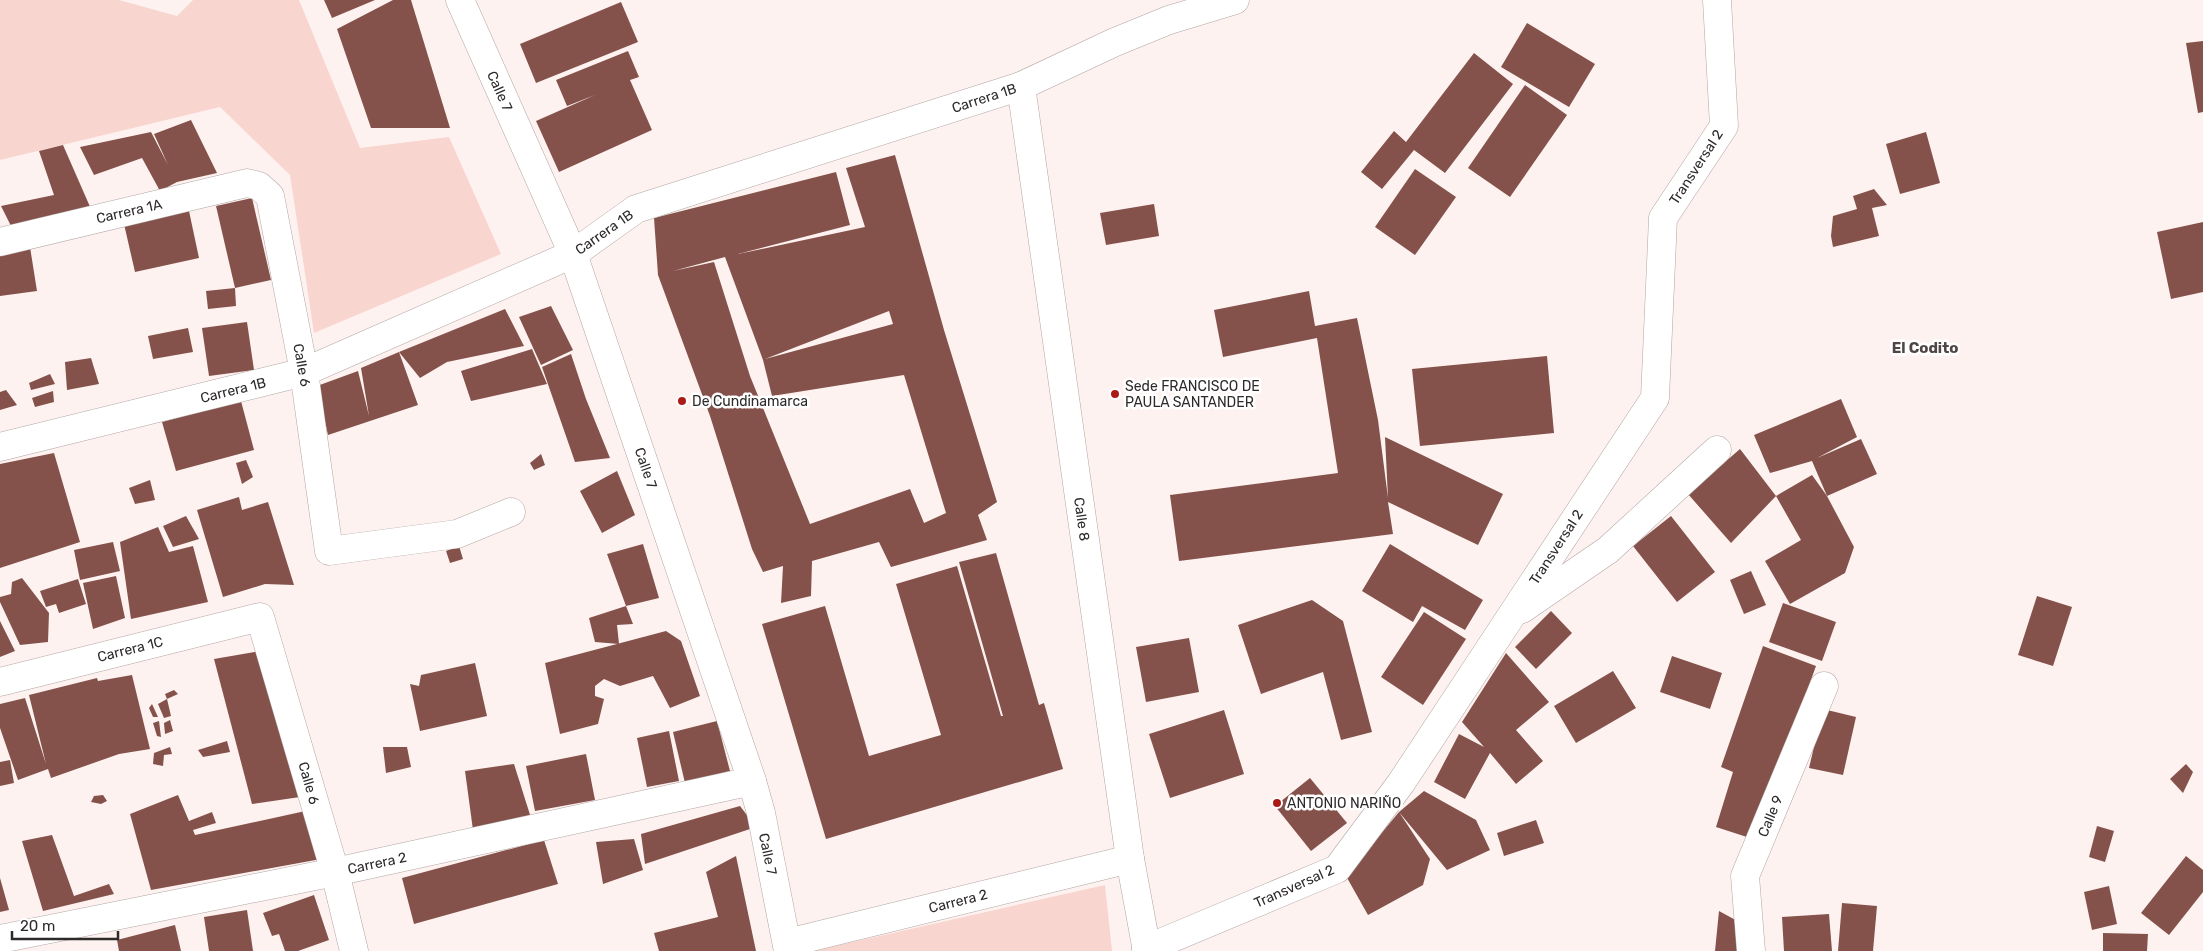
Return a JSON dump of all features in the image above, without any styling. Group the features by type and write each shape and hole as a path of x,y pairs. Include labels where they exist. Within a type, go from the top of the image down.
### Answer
{"street":[{"name":"Calle 7","path":"460,0 573,254 752,781 761,813 787,947"},
{"name":"Carrera 1B","path":"0,447 304,372 573,254 636,208 1021,86 1115,42 1169,20 1235,0"},
{"name":"Transversal 2","path":"1147,950 1337,869 1401,783 1655,398 1663,218 1724,126 1717,0"},
{"name":"Calle 8","path":"1021,86 1130,859 1147,950"},
{"name":"Carrera 1A","path":"0,242 247,183 259,186"},
{"name":"Calle 6","path":"259,186 270,196 304,372 329,550 457,534 511,512"},
{"path":"1510,617 1608,550 1717,450"},
{"name":"Calle 6","path":"260,617 335,872 354,951"},
{"name":"Carrera 1C","path":"0,682 260,617"},
{"name":"Calle 9","path":"1751,951 1745,876 1824,686"},
{"name":"Carrera 2","path":"0,939 335,872 752,781"},
{"name":"Carrera 2","path":"787,947 1130,859"}],"shaded area":[{"path":"0,0 119,0 177,16 193,0 299,0 360,148 449,137 501,254 314,333 290,175 220,107 0,160"},
{"path":"1105,885 1112,951 813,951"}],"building":[{"path":"324,0 375,0 332,18"},
{"path":"393,0 411,0 450,128 371,128 337,29"},
{"path":"621,2 638,42 536,83 520,44"},
{"path":"1527,23 1595,64 1569,107 1501,67"},
{"path":"2203,41 2203,112 2198,113 2186,43"},
{"path":"628,51 639,77 630,80 652,130 559,172 536,121 595,95 567,106 556,80"},
{"path":"1474,53 1513,84 1445,173 1414,150 1382,189 1361,172 1394,131 1406,142"},
{"path":"1525,85 1567,115 1510,197 1468,168"},
{"path":"191,120 217,173 177,182 160,191 142,158 94,175 80,147 151,132 168,165 154,134"},
{"path":"1926,132 1940,183 1900,194 1886,144"},
{"path":"63,145 91,209 12,228 1,206 54,195 39,151"},
{"path":"895,155 944,330 997,502 978,515 987,540 891,567 879,542 812,561 811,596 781,603 783,566 763,572 752,549 710,416 658,275 654,218 836,172 850,225 738,254 865,227 846,168","holes":["725,257 763,360 772,396 904,375 946,513 924,523 910,489 810,524 750,376 714,262 673,271","889,311 893,324 765,359"]},
{"path":"1415,169 1456,197 1415,255 1375,227"},
{"path":"1874,189 1887,205 1872,208 1879,236 1833,247 1831,236 1833,216 1857,209 1853,196"},
{"path":"252,198 271,280 235,288 216,206"},
{"path":"1154,204 1159,236 1106,245 1100,213"},
{"path":"189,211 199,258 135,272 124,224"},
{"path":"2203,222 2203,292 2171,299 2157,232"},
{"path":"30,247 37,291 0,296 0,252"},
{"path":"235,288 236,306 208,309 206,291"},
{"path":"1309,291 1315,326 1357,318 1378,420 1388,498 1385,437 1503,494 1478,545 1388,502 1393,534 1179,561 1170,495 1338,473 1317,338 1223,357 1214,310"},
{"path":"551,306 573,350 541,365 519,317"},
{"path":"505,309 524,346 447,362 420,378 399,352"},
{"path":"247,322 254,370 209,376 202,328"},
{"path":"188,328 193,352 153,359 148,336"},
{"path":"532,349 547,384 471,401 461,371"},
{"path":"399,352 418,405 328,435 317,386 358,371 369,416 361,368"},
{"path":"571,354 586,399 610,458 575,462 542,367"},
{"path":"1547,356 1554,433 1420,446 1412,369"},
{"path":"91,358 99,384 67,390 65,362"},
{"path":"50,374 55,384 31,390 29,383"},
{"path":"6,390 17,405 0,410 0,392"},
{"path":"53,391 54,402 35,407 32,398"},
{"path":"1841,399 1857,437 1817,458 1861,439 1877,474 1827,496 1812,461 1770,473 1754,435"},
{"path":"241,401 254,450 176,471 162,422"},
{"path":"1740,449 1776,496 1731,543 1688,494"},
{"path":"54,453 80,542 0,568 0,464"},
{"path":"541,454 545,465 534,470 530,463"},
{"path":"246,460 253,477 242,484 236,463"},
{"path":"617,471 635,515 602,533 580,491"},
{"path":"1812,475 1827,496 1854,547 1845,573 1790,604 1765,561 1801,540 1776,496"},
{"path":"150,480 155,500 135,504 129,488"},
{"path":"239,497 242,510 268,502 294,585 265,584 223,597 197,510"},
{"path":"186,516 199,539 173,547 163,526"},
{"path":"1671,516 1715,572 1677,602 1633,546"},
{"path":"158,527 169,552 193,546 208,602 131,619 120,542"},
{"path":"113,542 120,571 80,580 74,550"},
{"path":"643,544 659,598 626,606 607,554"},
{"path":"1390,544 1483,600 1465,630 1422,606 1413,622 1362,591"},
{"path":"459,546 463,559 450,563 446,551"},
{"path":"996,553 1039,705 1044,703 1063,769 826,839 762,624 825,606 869,756 941,735 896,584 957,566 1001,716 1003,716 959,562"},
{"path":"1751,571 1766,605 1744,614 1730,580"},
{"path":"116,576 125,618 93,629 83,583"},
{"path":"22,578 49,613 48,642 20,645 0,602 0,597 11,594 12,582"},
{"path":"78,579 86,604 59,613 56,604 46,607 40,591"},
{"path":"2037,596 2072,607 2053,666 2018,655"},
{"path":"1312,600 1343,621 1372,732 1341,740 1323,672 1261,694 1238,625"},
{"path":"1783,603 1836,622 1822,661 1769,642"},
{"path":"626,606 633,624 617,625 619,644 595,642 589,618"},
{"path":"1551,611 1572,633 1536,669 1515,647"},
{"path":"1424,612 1466,639 1423,705 1381,677"},
{"path":"0,621 15,651 0,657"},
{"path":"666,631 681,641 700,696 670,708 653,676 620,686 604,679 595,686 595,696 604,699 598,724 560,734 545,663"},
{"path":"1189,638 1199,692 1146,702 1136,647"},
{"path":"1763,646 1816,666 1773,785 1750,838 1716,827 1733,772 1721,767"},
{"path":"261,651 300,797 252,804 214,659"},
{"path":"1506,653 1549,702 1516,730 1543,761 1516,784 1490,753 1465,799 1434,782 1459,734 1484,747 1462,722"},
{"path":"1672,656 1722,673 1710,709 1660,692"},
{"path":"475,663 487,716 420,731 410,684 419,686 421,675"},
{"path":"1613,671 1636,708 1576,743 1554,706"},
{"path":"132,675 150,749 119,754 51,778 48,769 18,780 0,728 0,704 25,698 46,764 29,695 97,678 98,681"},
{"path":"174,690 178,694 167,699 165,694"},
{"path":"167,699 171,716 164,718 158,704"},
{"path":"152,704 158,717 153,717 149,708"},
{"path":"1823,709 1856,717 1843,775 1809,768"},
{"path":"1224,710 1244,774 1170,798 1149,734"},
{"path":"170,720 173,731 165,734 164,723"},
{"path":"159,721 161,737 157,736 153,723"},
{"path":"717,721 730,771 685,783 673,732"},
{"path":"669,731 679,781 647,787 637,738"},
{"path":"227,741 230,752 203,757 198,750"},
{"path":"170,747 172,754 164,755 163,766 153,764 154,753"},
{"path":"383,747 407,747 411,767 386,773"},
{"path":"586,754 595,800 535,811 526,766"},
{"path":"10,760 14,783 0,786 0,762"},
{"path":"514,764 531,818 473,830 465,771"},
{"path":"2186,764 2193,772 2183,793 2170,779"},
{"path":"1310,778 1347,823 1311,851 1275,806"},
{"path":"1424,791 1476,820 1490,850 1447,870 1399,812"},
{"path":"103,795 107,801 101,804 91,802 94,796"},
{"path":"178,795 189,821 212,812 216,823 193,830 195,835 310,810 321,859 151,890 130,814"},
{"path":"740,806 756,827 645,864 641,834"},
{"path":"1399,812 1430,859 1423,885 1368,915 1346,876"},
{"path":"1536,820 1544,843 1504,856 1497,833"},
{"path":"2097,826 2114,831 2105,862 2089,857"},
{"path":"52,835 74,896 109,884 114,894 43,911 22,841"},
{"path":"634,839 643,870 603,884 596,842"},
{"path":"544,840 558,884 414,924 402,878"},
{"path":"736,856 756,951 659,951 654,933 718,917 706,872"},
{"path":"2186,856 2203,870 2203,892 2169,935 2141,913"},
{"path":"0,878 9,910 0,912"},
{"path":"2109,886 2117,924 2092,930 2084,892"},
{"path":"314,895 329,940 298,951 285,951 279,934 272,936 263,913"},
{"path":"1842,903 1877,906 1873,951 1838,951"},
{"path":"247,910 253,951 209,951 204,917"},
{"path":"1719,911 1741,923 1738,951 1715,951"},
{"path":"1829,914 1832,951 1784,951 1782,917"},
{"path":"175,925 181,951 119,951 117,940"},
{"path":"2103,933 2148,934 2147,951 2103,951"}],"place":[{"name":"Sede FRANCISCO DE PAULA SANTANDER","path":"1115,394"},
{"name":"De Cundinamarca","path":"682,401"},
{"name":"ANTONIO NARIÑO","path":"1277,803"}],"district":[{"name":"El Codito","path":"1925,348"}]}
